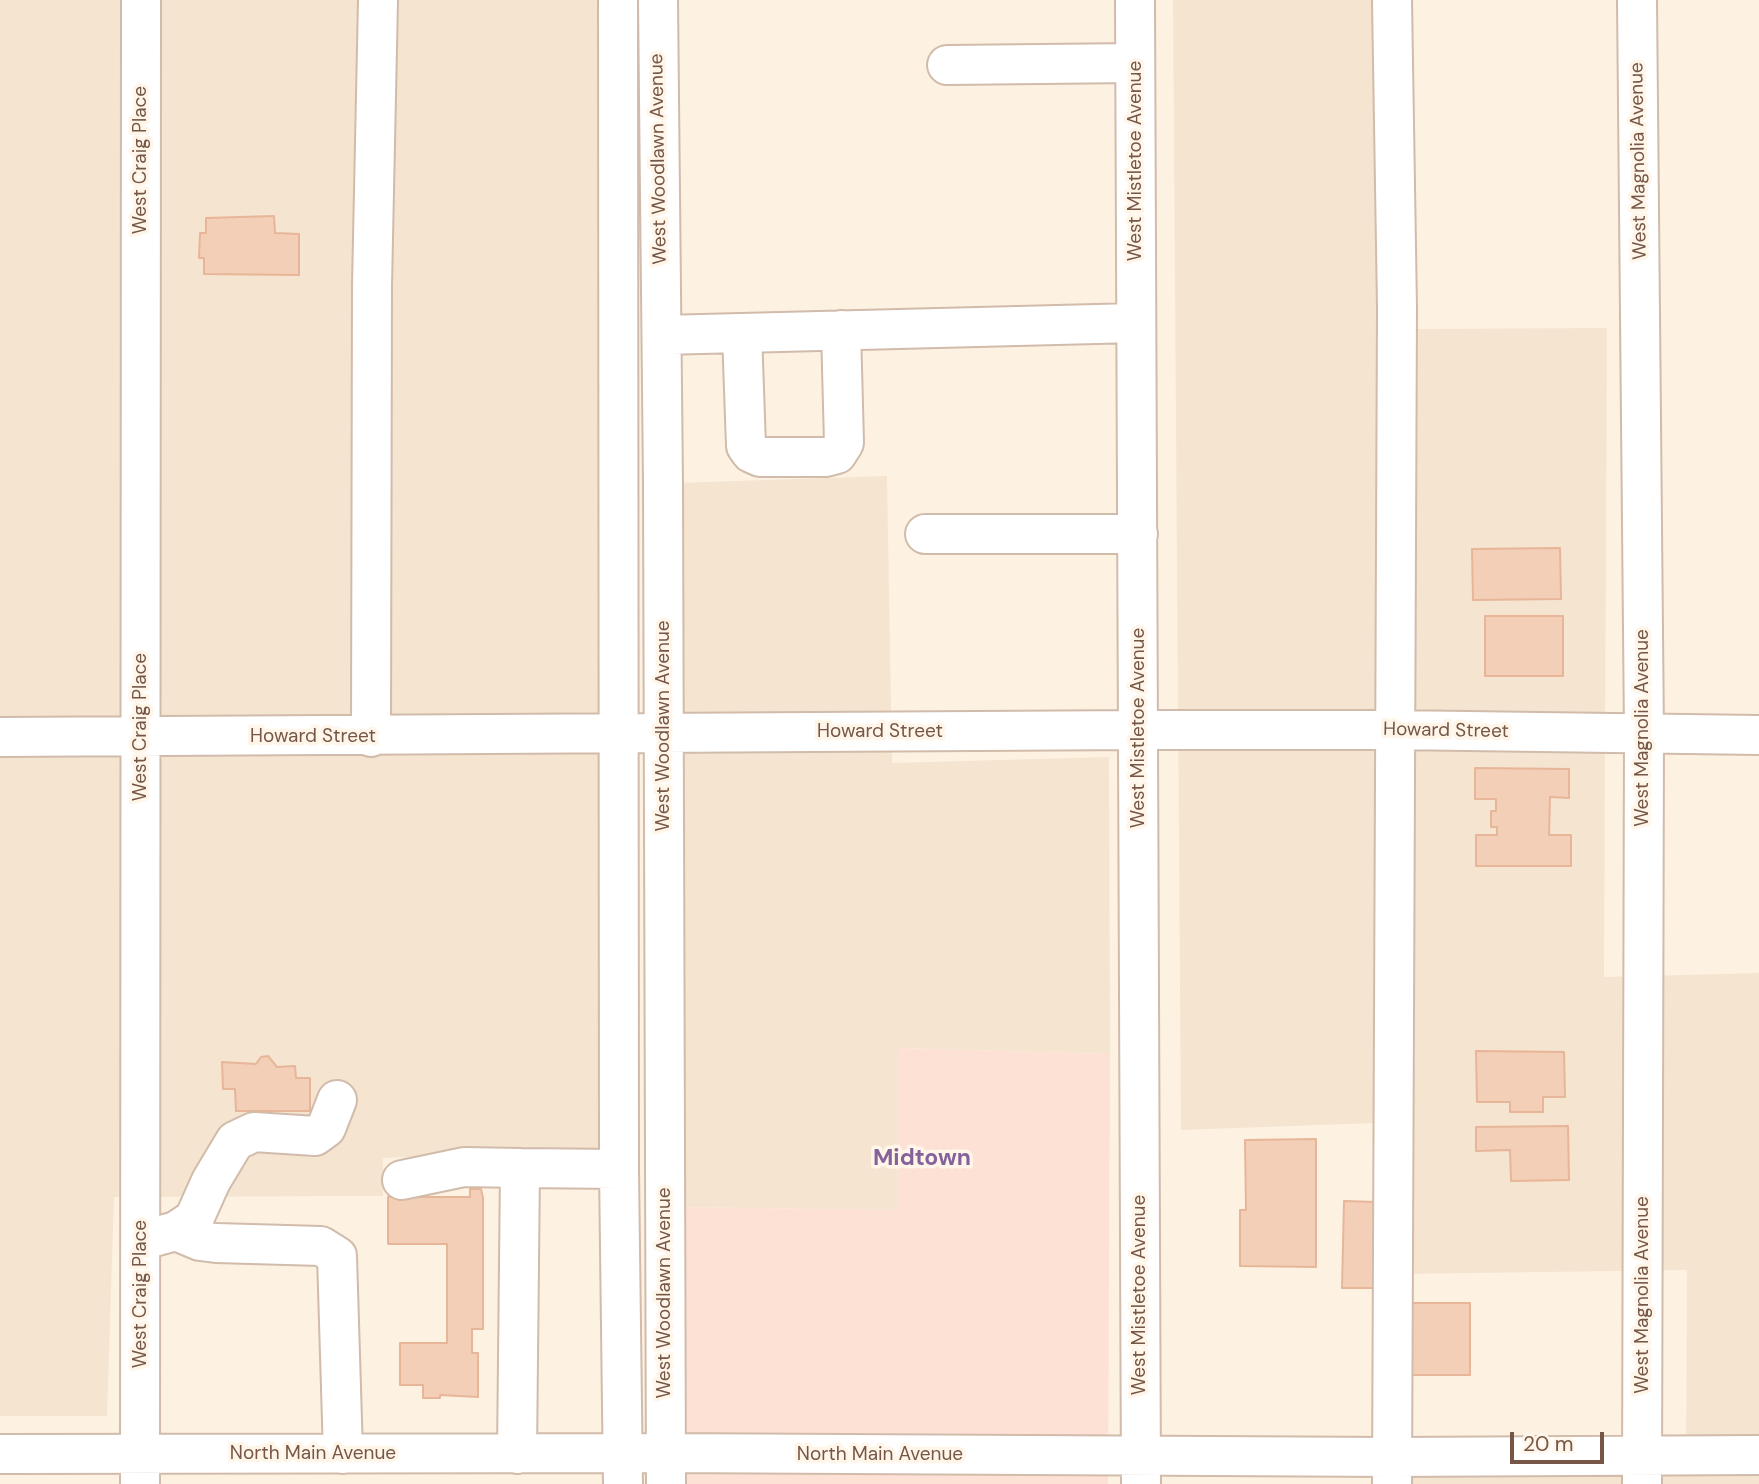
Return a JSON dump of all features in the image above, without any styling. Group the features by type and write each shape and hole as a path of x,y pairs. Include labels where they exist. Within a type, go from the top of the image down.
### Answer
{"street":[{"name":"West Craig Place","path":"140,1469 159,1235 140,737 141,0"},
{"path":"371,737 372,286 378,0"},
{"name":"West Woodlawn Avenue","path":"618,0 619,1169 622,1468"},
{"name":"West Woodlawn Avenue","path":"658,0 662,335 666,1468"},
{"name":"West Mistletoe Avenue","path":"1135,0 1140,1470"},
{"path":"1392,0 1397,308 1392,1471"},
{"name":"West Magnolia Avenue","path":"1637,0 1644,734 1642,1470"},
{"path":"947,65 1135,63"},
{"path":"662,335 1136,323"},
{"path":"742,333 746,446 751,453 761,457 825,457 837,454 844,443 841,330"},
{"path":"925,534 1138,534"},
{"name":"Howard Street","path":"0,737 371,737 1139,730 1759,735"},
{"path":"159,1235 194,1219 211,1181 235,1141 254,1132 315,1136 326,1128 337,1100"},
{"path":"402,1180 464,1167 619,1169"},
{"path":"517,1454 520,1168"},
{"path":"159,1235 216,1243 321,1246 337,1256 344,1454"},
{"name":"North Main Avenue","path":"0,1454 140,1469 344,1454 517,1454 622,1468 1392,1471 1642,1470 1759,1455"}],"shaded area":[{"path":"0,0 600,0 607,1152 383,1158 383,1196 114,1197 107,1416 0,1416"},
{"path":"1173,0 1409,0 1410,329 1607,328 1604,977 1759,973 1759,1484 1387,1484 1387,1472 1686,1472 1687,1270 1403,1274 1405,1122 1181,1130"},
{"path":"887,476 892,763 1109,757 1110,1054 899,1048 897,1210 678,1207 676,483"},
{"path":"898,1048 1110,1054 1108,1484 677,1484 678,1207 897,1210"}],"building":[{"path":"274,216 275,233 299,234 299,275 204,274 204,258 199,258 200,233 206,233 206,218"},
{"path":"1560,548 1561,599 1473,600 1472,549"},
{"path":"1485,616 1563,616 1563,676 1485,676"},
{"path":"1475,768 1569,769 1569,798 1550,797 1549,835 1571,835 1571,866 1476,866 1476,835 1497,835 1497,827 1491,827 1491,811 1496,811 1496,799 1475,799"},
{"path":"1476,1051 1564,1052 1565,1097 1543,1097 1543,1112 1510,1112 1510,1102 1477,1102"},
{"path":"268,1056 277,1067 295,1066 296,1078 310,1078 310,1111 236,1111 235,1089 223,1089 222,1062 256,1064 261,1057"},
{"path":"1568,1126 1569,1180 1511,1181 1510,1150 1476,1151 1476,1127"},
{"path":"1316,1139 1316,1267 1240,1266 1240,1210 1246,1210 1245,1140"},
{"path":"470,1189 481,1189 483,1198 483,1329 472,1329 472,1353 478,1353 478,1397 440,1395 440,1398 423,1398 423,1385 400,1385 400,1343 447,1343 447,1244 388,1244 388,1197 470,1197"},
{"path":"1344,1201 1376,1202 1375,1288 1342,1288"},
{"path":"1410,1303 1470,1303 1470,1375 1410,1375"}],"district":[{"name":"Midtown","path":"922,1159"}]}
